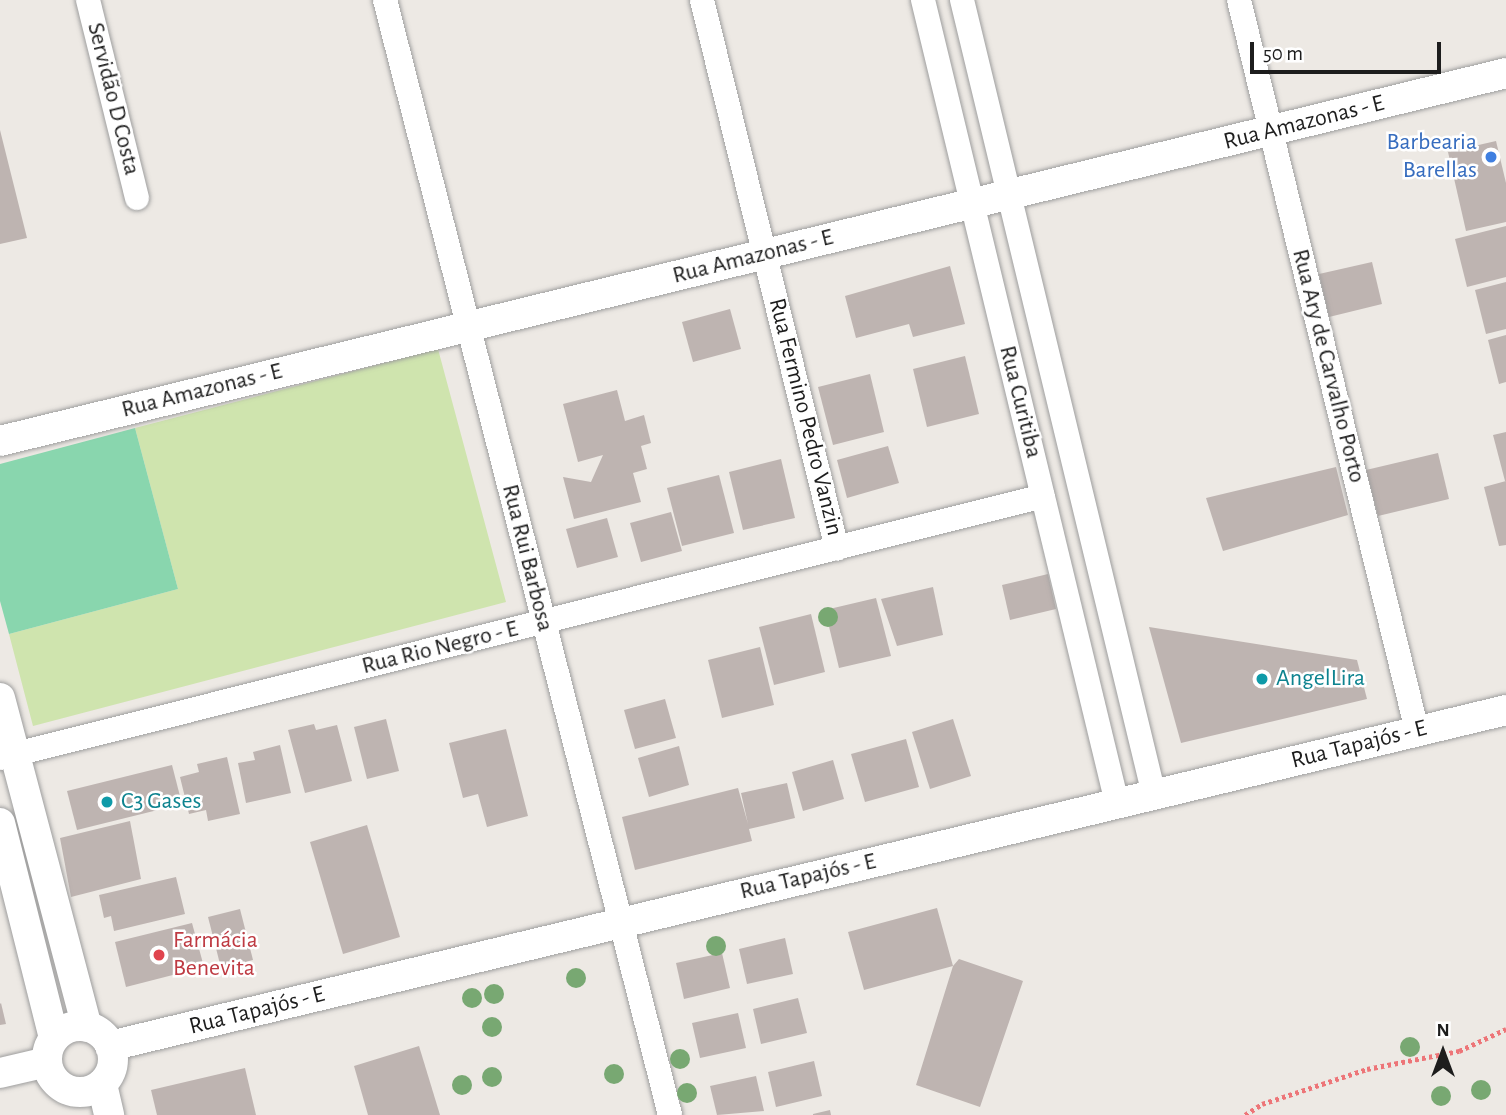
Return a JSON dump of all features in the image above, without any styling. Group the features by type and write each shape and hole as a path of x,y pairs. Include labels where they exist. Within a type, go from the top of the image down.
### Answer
{"street":[{"name":"Servidão D Costa","path":"88,0 137,198"},
{"name":"Rua Rui Barbosa","path":"385,0 670,1115"},
{"name":"Rua Fermino Pedro Vanzin","path":"702,0 837,549"},
{"name":"Rua Curitiba","path":"923,0 1117,803"},
{"name":"Rua Curitiba","path":"962,0 1154,795"},
{"name":"Rua Ary de Carvalho Porto","path":"1239,0 1417,731"},
{"name":"Rua Amazonas - E","path":"0,441 1506,73"},
{"name":"Rua Rio Negro - E","path":"7,757 1043,496"},
{"path":"0,698 7,757 87,1027 110,1046 112,1066 102,1084 68,1102 50,1075 50,1050 0,823"},
{"name":"Rua Tapajós - E","path":"110,1046 1506,710"},
{"path":"0,1073 50,1050 72,1027 87,1027"},
{"path":"102,1084 109,1115"}],"path":[{"path":"1245,1115 1262,1104 1367,1069 1459,1051 1506,1029"}],"green space":[{"path":"438,349 506,602 33,726 9,634 178,589 135,428"},
{"path":"135,428 178,589 9,634 0,601 0,464"}],"building":[{"path":"0,130 27,238 0,244"},
{"path":"1496,141 1506,183 1506,222 1466,231 1448,152"},
{"path":"1506,226 1506,277 1467,287 1455,239"},
{"path":"1372,262 1382,304 1329,317 1319,274"},
{"path":"950,266 965,324 913,337 909,324 856,338 845,296"},
{"path":"1506,282 1506,329 1486,334 1475,290"},
{"path":"730,309 741,349 693,362 682,322"},
{"path":"1506,335 1506,382 1499,384 1488,340"},
{"path":"965,356 979,414 927,427 913,369"},
{"path":"870,374 884,432 833,445 818,387"},
{"path":"617,390 625,421 644,415 651,443 641,446 647,469 633,473 641,502 574,519 563,477 591,482 603,455 578,462 563,404"},
{"path":"1506,432 1506,481 1505,481 1493,435"},
{"path":"888,446 899,483 847,498 837,460"},
{"path":"1438,453 1449,499 1378,516 1366,470"},
{"path":"781,459 795,518 743,530 729,472"},
{"path":"1336,467 1348,515 1223,551 1206,498"},
{"path":"719,475 734,533 682,546 667,488"},
{"path":"1506,481 1506,545 1499,546 1484,487"},
{"path":"671,512 682,551 641,562 630,523"},
{"path":"607,518 618,557 577,568 566,529"},
{"path":"1048,574 1056,609 1010,620 1002,585"},
{"path":"933,587 943,635 897,646 881,599"},
{"path":"876,598 891,656 839,668 825,610"},
{"path":"811,614 825,672 774,685 759,627"},
{"name":"AngelLira","path":"1149,627 1357,660 1367,699 1181,743"},
{"path":"760,647 774,705 722,718 708,660"},
{"path":"665,699 676,738 635,749 624,710"},
{"path":"386,719 399,771 367,779 354,727"},
{"path":"953,719 971,776 930,789 912,732"},
{"path":"314,724 316,730 337,725 352,781 305,793 288,730"},
{"path":"506,729 528,816 487,827 478,794 463,798 449,743"},
{"path":"906,739 919,787 865,802 851,754"},
{"path":"280,745 291,793 246,803 238,763 255,760 253,752"},
{"path":"679,746 689,785 649,797 638,758"},
{"path":"227,757 240,814 208,821 206,810 189,814 180,777 199,772 197,764"},
{"path":"833,760 844,799 803,811 792,772"},
{"name":"C3 Gases","path":"172,765 182,804 77,830 67,791"},
{"path":"787,783 795,818 749,829 752,841 635,870 622,817 738,788 748,824 741,793"},
{"path":"130,821 141,879 71,897 60,838"},
{"path":"367,825 400,937 343,954 310,842"},
{"path":"176,877 185,914 114,931 111,916 104,918 99,895"},
{"path":"937,908 953,966 864,990 848,932"},
{"path":"240,909 253,960 221,968 208,917"},
{"name":"Farmácia Benevita","path":"192,923 204,967 126,987 115,942"},
{"path":"785,938 793,974 747,984 739,949"},
{"path":"722,953 730,988 684,999 676,963"},
{"path":"959,959 1023,981 980,1107 916,1085 953,966"},
{"path":"798,998 807,1033 761,1044 753,1009"},
{"path":"0,1004 6,1024 0,1025"},
{"path":"738,1013 746,1048 700,1058 692,1023"},
{"path":"419,1046 440,1115 368,1115 354,1066"},
{"path":"814,1061 822,1096 776,1107 768,1072"},
{"path":"245,1068 256,1115 157,1115 151,1090"},
{"path":"756,1076 764,1111 717,1115 710,1086"},
{"path":"830,1110 831,1115 813,1115 813,1114"}],"place":[{"name":"Barbearia Barellas","path":"1491,157"},
{"name":"AngelLira","path":"1262,679"},
{"name":"C3 Gases","path":"107,802"},
{"name":"Farmácia Benevita","path":"159,955"}]}
